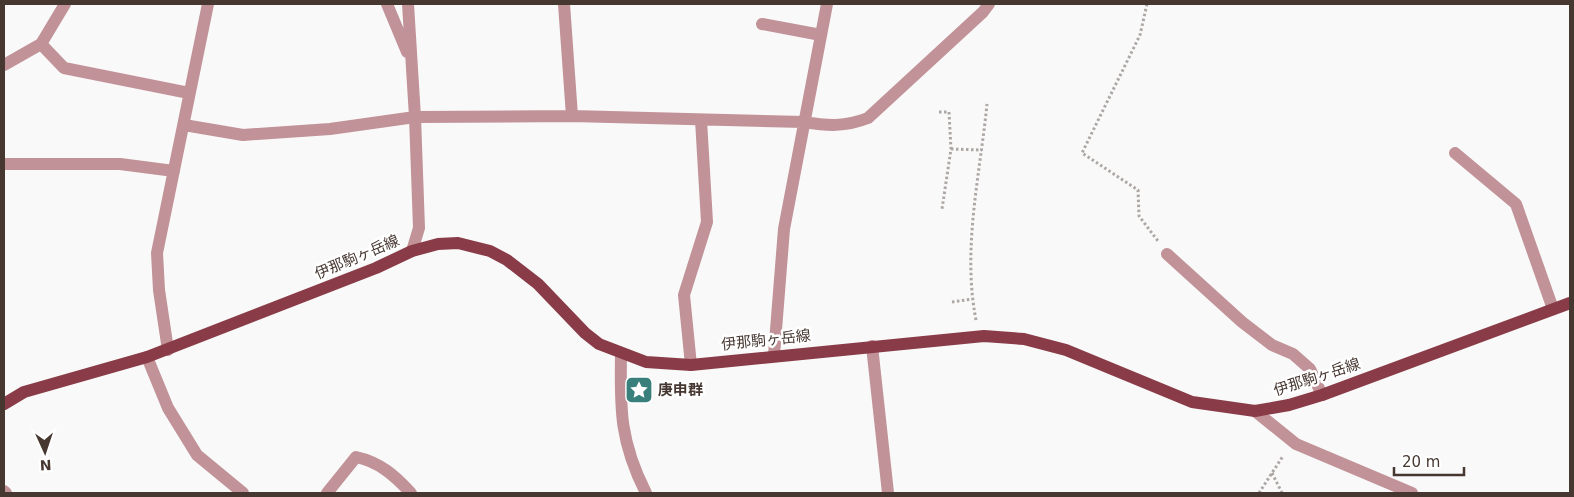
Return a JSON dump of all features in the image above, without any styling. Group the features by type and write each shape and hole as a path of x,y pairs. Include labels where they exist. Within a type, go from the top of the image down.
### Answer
{"main road":[{"name":"伊那駒ヶ岳線","path":"4,404 24,392 168,350 376,268 412,251 438,244 458,243 490,251 507,260 538,284 585,333 599,344 646,362 691,365 774,355 984,336 1024,339 1066,350 1192,402 1255,411 1289,405 1322,395 1570,303"}],"street":[{"path":"4,65 41,44 65,4"},
{"path":"168,350 159,290 157,253 208,4"},
{"path":"387,4 411,61"},
{"path":"408,4 419,228 412,251"},
{"path":"564,4 572,116"},
{"path":"774,355 773,342 784,229 827,4"},
{"path":"184,124 243,135 330,129 415,118 572,116 804,122 834,127 852,124 868,118 983,12 989,4"},
{"path":"762,24 821,35"},
{"path":"41,44 64,68 190,94"},
{"path":"691,365 684,295 706,222 701,120"},
{"path":"1455,153 1516,204 1554,309"},
{"path":"4,164 120,164 174,171"},
{"path":"1167,254 1242,322 1272,345 1293,354 1310,369 1322,395"},
{"path":"872,346 888,493"},
{"path":"621,354 620,408 625,441 635,472 646,493"},
{"path":"147,357 168,408 197,455 243,493"},
{"path":"1255,411 1296,444 1395,490 1412,493"},
{"path":"327,493 356,457 369,460 392,473 411,493"}],"path":[{"path":"1147,4 1140,35 1082,153 1138,190 1140,216 1167,254"},
{"path":"984,336 977,324 972,299 970,253 987,104"},
{"path":"938,112 949,112 951,149 942,209"},
{"path":"951,149 982,150"},
{"path":"952,302 972,299"},
{"path":"1260,493 1282,457 1289,455"},
{"path":"1272,472 1282,493"}],"place":[{"name":"庚申群","path":"639,390"}]}
